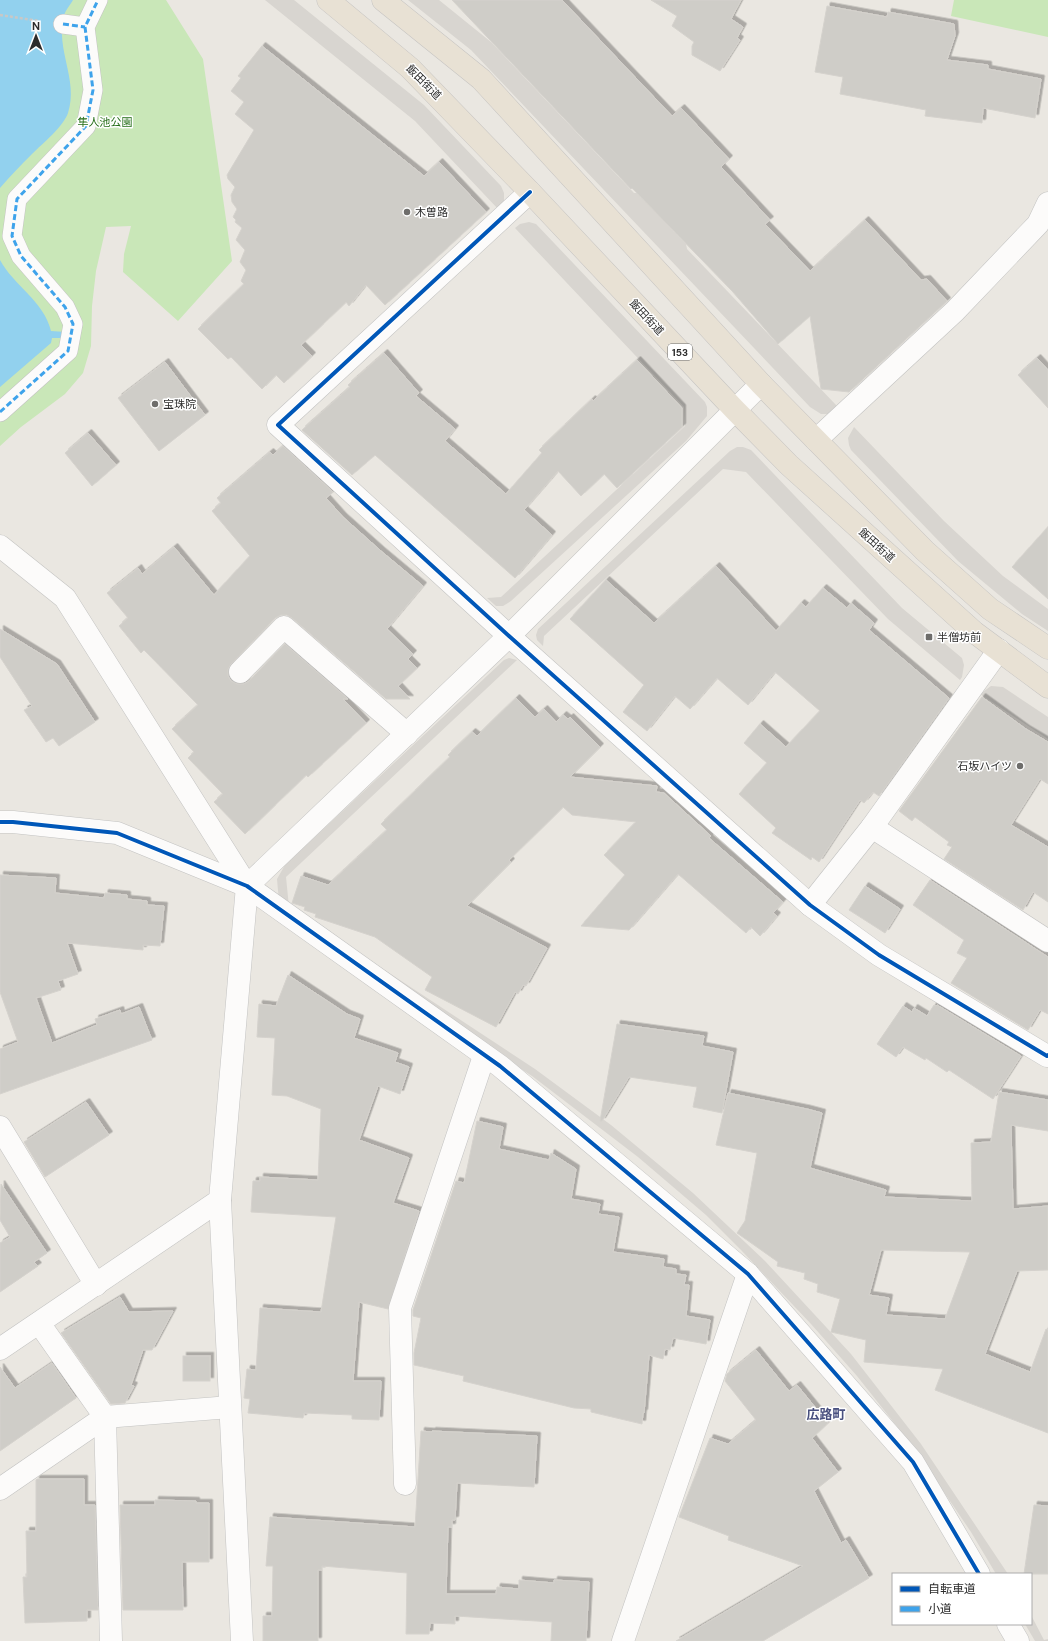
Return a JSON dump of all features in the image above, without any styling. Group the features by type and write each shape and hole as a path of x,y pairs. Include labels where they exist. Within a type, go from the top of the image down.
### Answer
{"highway":[{"name":"飯田街道","path":"328,0 410,68 789,465 974,632 1048,687"},
{"path":"383,0 481,78 761,384 925,551 990,609 1048,648"}],"street":[{"path":"0,412 68,351 73,324 65,307 21,256 12,236 17,199 86,126 93,90 85,27 98,0"},
{"path":"63,24 85,27"},
{"path":"530,192 278,425 509,636 810,905 879,955 1047,1056 1048,1055"},
{"path":"816,440 955,311 1038,224 1048,203"},
{"path":"247,886 509,636 734,409 761,384"},
{"path":"0,546 65,598 247,886 220,1200 242,1641"},
{"path":"240,672 284,627 407,734"},
{"path":"810,905 872,827 999,650"},
{"path":"0,822 13,822 117,833 247,886 506,1071 748,1274 913,1462 978,1573"},
{"path":"872,827 1048,941"},
{"path":"405,1484 400,1308 484,1056"},
{"path":"0,1128 96,1284"},
{"path":"0,1349 220,1200"},
{"path":"623,1641 748,1274"},
{"path":"39,1323 105,1417 111,1641"},
{"path":"0,1489 105,1417 230,1407"},
{"path":"1009,1625 1018,1641"}],"path":[{"path":"0,15 63,24"}],"green space":[{"name":"隼人池公園","path":"0,0 166,0 203,59 232,261 178,321 123,272 124,254 131,226 106,227 96,271 92,306 91,346 83,373 65,394 21,427 0,446"},
{"path":"954,0 1048,0 1048,37 951,16"}],"shaded area":[{"path":"265,0 294,0 424,105 501,186 504,193 504,203 499,210 415,121"},
{"path":"408,0 439,0 491,42 634,193 637,193 686,244 687,249 836,405 836,407 828,414 821,414 810,407 471,50"},
{"path":"529,222 536,224 705,402 707,407 707,416 686,441 511,601 503,606 496,606 487,598 501,597 685,426 684,407 515,228 520,224"},
{"path":"854,427 944,521 1003,576 1048,609 1048,631 1022,614 958,561 851,450 848,438"},
{"path":"737,447 743,447 751,450 902,608 962,658 964,665 960,680 888,619 746,472 723,469 544,636 543,646 537,640 536,635 538,629 730,451"},
{"path":"509,658 517,660 286,877 289,907 535,1069 611,1125 693,1193 765,1261 851,1354 921,1444 1007,1573 995,1573 971,1532 914,1448 857,1376 811,1324 706,1215 638,1157 532,1076 421,1004 279,902 277,879 285,865 504,660"},
{"path":"991,686 1003,687 1048,717 1048,739 980,694"},
{"path":"1032,1617 1044,1640 1048,1639 1048,1641 1035,1641 1026,1625 1032,1625"}],"water":[{"path":"0,0 73,0 66,10 62,28 62,40 71,89 71,101 68,113 62,124 0,188"},
{"path":"0,260 13,278 42,311 51,331 66,332 65,338 52,338 51,343 0,387"}],"building":[{"path":"452,0 562,0 672,116 681,108 729,159 721,167 770,220 765,224 810,271 865,220 921,280 927,279 947,301 849,392 821,389 810,316 778,344 732,291 632,188 631,189"},
{"path":"651,0 741,0 731,19 743,27 737,38 740,40 720,71 692,55 692,46 694,42 672,26 677,16"},
{"path":"827,6 887,17 888,12 954,24 955,36 947,60 988,65 988,69 1041,79 1035,118 983,108 982,123 925,116 926,110 840,94 843,77 815,72"},
{"path":"262,46 424,176 439,162 486,212 385,305 366,285 349,306 346,302 301,345 312,356 284,383 276,375 262,389 231,357 228,359 198,329 244,284 241,281 246,270 240,262 245,250 236,240 242,228 235,222 236,220 233,217 237,209 232,202 231,195 235,187 228,179 227,175 254,130 235,114 244,102 231,91 241,78 238,76"},
{"path":"384,353 419,393 416,396 455,429 445,441 506,494 542,453 539,450 592,399 593,401 637,360 682,408 682,427 617,488 604,474 581,496 558,471 524,510 552,535 515,578 375,455 352,475 302,430 350,387 348,385"},
{"path":"1037,358 1048,370 1048,408 1018,375"},
{"path":"165,362 205,415 159,451 118,398"},
{"path":"88,433 116,465 92,486 65,453"},
{"path":"283,446 333,492 326,498 343,517 423,586 387,629 413,654 408,659 417,668 398,686 410,699 386,699 292,618 287,615 281,615 275,618 231,664 228,669 228,676 231,681 237,684 244,684 249,681 285,644 348,699 343,699 366,723 308,777 306,775 245,834 214,802 223,794 188,758 194,752 172,729 198,705 144,650 141,653 119,626 128,618 107,593 138,568 142,574 174,547 214,595 250,556 212,511 221,503 217,498 270,452 273,455"},
{"path":"1048,527 1048,599 1012,567"},
{"path":"716,566 776,631 801,603 806,607 823,588 847,608 851,603 874,623 869,630 949,698 879,796 873,792 864,803 860,800 819,862 812,857 811,860 772,833 776,828 739,794 767,763 744,743 760,724 786,747 820,711 775,672 748,705 717,678 690,709 675,696 647,731 623,712 644,685 570,619 606,580 654,623"},
{"path":"0,629 57,664 95,722 59,746 53,738 46,742 24,710 32,706 0,657"},
{"path":"982,697 1026,729 1048,742 1048,784 1040,779 1011,825 1048,847 1048,902 1033,892 1023,910 944,859 952,847 947,845 949,842 915,817 912,821 899,811"},
{"path":"516,698 535,717 544,709 556,722 563,715 568,719 570,717 600,747 570,777 657,786 656,792 664,793 711,836 709,838 783,902 773,913 777,916 760,936 751,927 746,933 678,874 629,930 581,926 625,875 604,855 636,822 572,815 563,807 509,860 511,862 467,906 547,948 526,986 523,985 518,994 515,992 496,1027 425,990 432,977 375,937 315,917 316,914 304,910 305,907 292,903 301,876 328,885 387,830 381,824 450,757 448,755 472,732 477,736"},
{"path":"0,875 56,878 55,893 104,898 105,893 127,895 127,899 147,901 147,905 164,906 160,946 143,945 143,950 67,943 78,974 58,981 61,990 36,998 52,1043 97,1025 95,1019 120,1010 121,1014 139,1007 152,1040 0,1094 0,1049 18,1042 0,992"},
{"path":"930,880 1048,957 1048,1014 1040,1010 1028,1030 951,983 967,958 957,953 964,940 913,905"},
{"path":"865,886 900,909 885,933 849,910"},
{"path":"288,975 347,1014 360,1019 354,1038 398,1053 395,1062 409,1067 400,1094 378,1086 359,1140 409,1158 393,1203 419,1211 388,1309 359,1302 353,1381 381,1381 379,1420 352,1419 352,1415 304,1413 303,1418 248,1413 250,1399 244,1398 247,1369 256,1370 260,1308 321,1312 336,1217 251,1212 253,1181 260,1181 260,1177 318,1180 321,1109 287,1096 272,1095 275,1038 257,1037 259,1004 276,1006"},
{"path":"934,1005 937,1005 1021,1056 993,1099 949,1070 947,1072 926,1058 925,1060 903,1047 896,1057 877,1044 903,1006 912,1012 914,1008 927,1016"},
{"path":"617,1024 704,1036 702,1046 733,1052 722,1113 693,1107 697,1087 629,1077 602,1121 600,1121"},
{"path":"999,1092 1048,1100 1048,1131 1011,1125 1013,1209 1048,1206 1048,1270 1017,1271 985,1354 1030,1372 1046,1329 1048,1330 1048,1433 935,1390 943,1369 864,1362 866,1340 831,1332 840,1299 817,1292 818,1284 804,1279 805,1273 777,1266 778,1262 737,1233 745,1221 757,1153 716,1145 728,1093 807,1109 822,1113 810,1168 886,1190 884,1197 972,1201 971,1143 991,1142","holes":["881,1250 970,1252 945,1319 886,1315 889,1298 869,1295"]},
{"path":"86,1102 109,1135 45,1177 24,1142"},
{"path":"477,1121 503,1127 499,1149 549,1160 551,1153 576,1169 571,1199 600,1204 598,1214 619,1217 613,1252 664,1259 663,1267 676,1269 676,1274 686,1275 684,1285 689,1285 686,1316 710,1320 706,1344 673,1338 670,1350 665,1349 663,1359 649,1355 642,1424 591,1412 591,1409 574,1408 463,1381 464,1376 414,1365 414,1353 421,1318 413,1316 413,1310 456,1181 464,1183"},
{"path":"1,1184 47,1253 34,1262 38,1266 0,1292 0,1243 10,1237 0,1220"},
{"path":"120,1297 129,1312 173,1311 152,1350 143,1350 131,1385 134,1386 125,1403 111,1404 61,1333"},
{"path":"756,1350 789,1391 797,1385 828,1423 812,1438 838,1472 814,1491 841,1543 846,1540 869,1578 763,1641 676,1641 803,1566 728,1540 729,1536 679,1517 710,1438 728,1444 756,1420 725,1381 727,1374"},
{"path":"183,1356 210,1356 210,1381 183,1381"},
{"path":"52,1363 76,1398 0,1451 0,1367 15,1388"},
{"path":"421,1431 537,1436 534,1487 457,1483 455,1520 452,1520 452,1527 448,1527 446,1594 496,1594 497,1587 519,1589 519,1580 554,1583 554,1580 589,1582 586,1641 551,1641 552,1622 455,1616 455,1624 430,1623 429,1634 406,1634 407,1573 322,1566 322,1570 318,1570 318,1641 263,1641 263,1616 272,1616 273,1566 266,1566 270,1517 415,1527"},
{"path":"37,1479 84,1479 84,1505 95,1505 98,1610 87,1610 87,1621 25,1623 23,1577 27,1577 26,1531 36,1531"},
{"path":"155,1500 196,1501 196,1503 209,1503 209,1562 182,1562 183,1610 123,1610 120,1505 155,1505"},
{"path":"1034,1505 1048,1506 1048,1574 1024,1573"}],"marked path":[{"path":"0,412 68,351 73,324 65,307 21,256 12,236 17,199 86,126 93,90 85,27 98,0"},
{"path":"63,24 85,27"}],"cycle path":[{"path":"530,192 278,425 509,636 810,905 879,955 1047,1056 1048,1055"},
{"path":"0,822 13,822 117,833 247,886 500,1066 748,1274 913,1462 978,1573"}],"place":[{"name":"木曽路","path":"407,212"},
{"name":"宝珠院","path":"155,404"},
{"name":"半僧坊前","path":"929,637"},
{"name":"石坂ハイツ","path":"1020,766"}],"district":[{"name":"広路町","path":"826,1414"}]}
